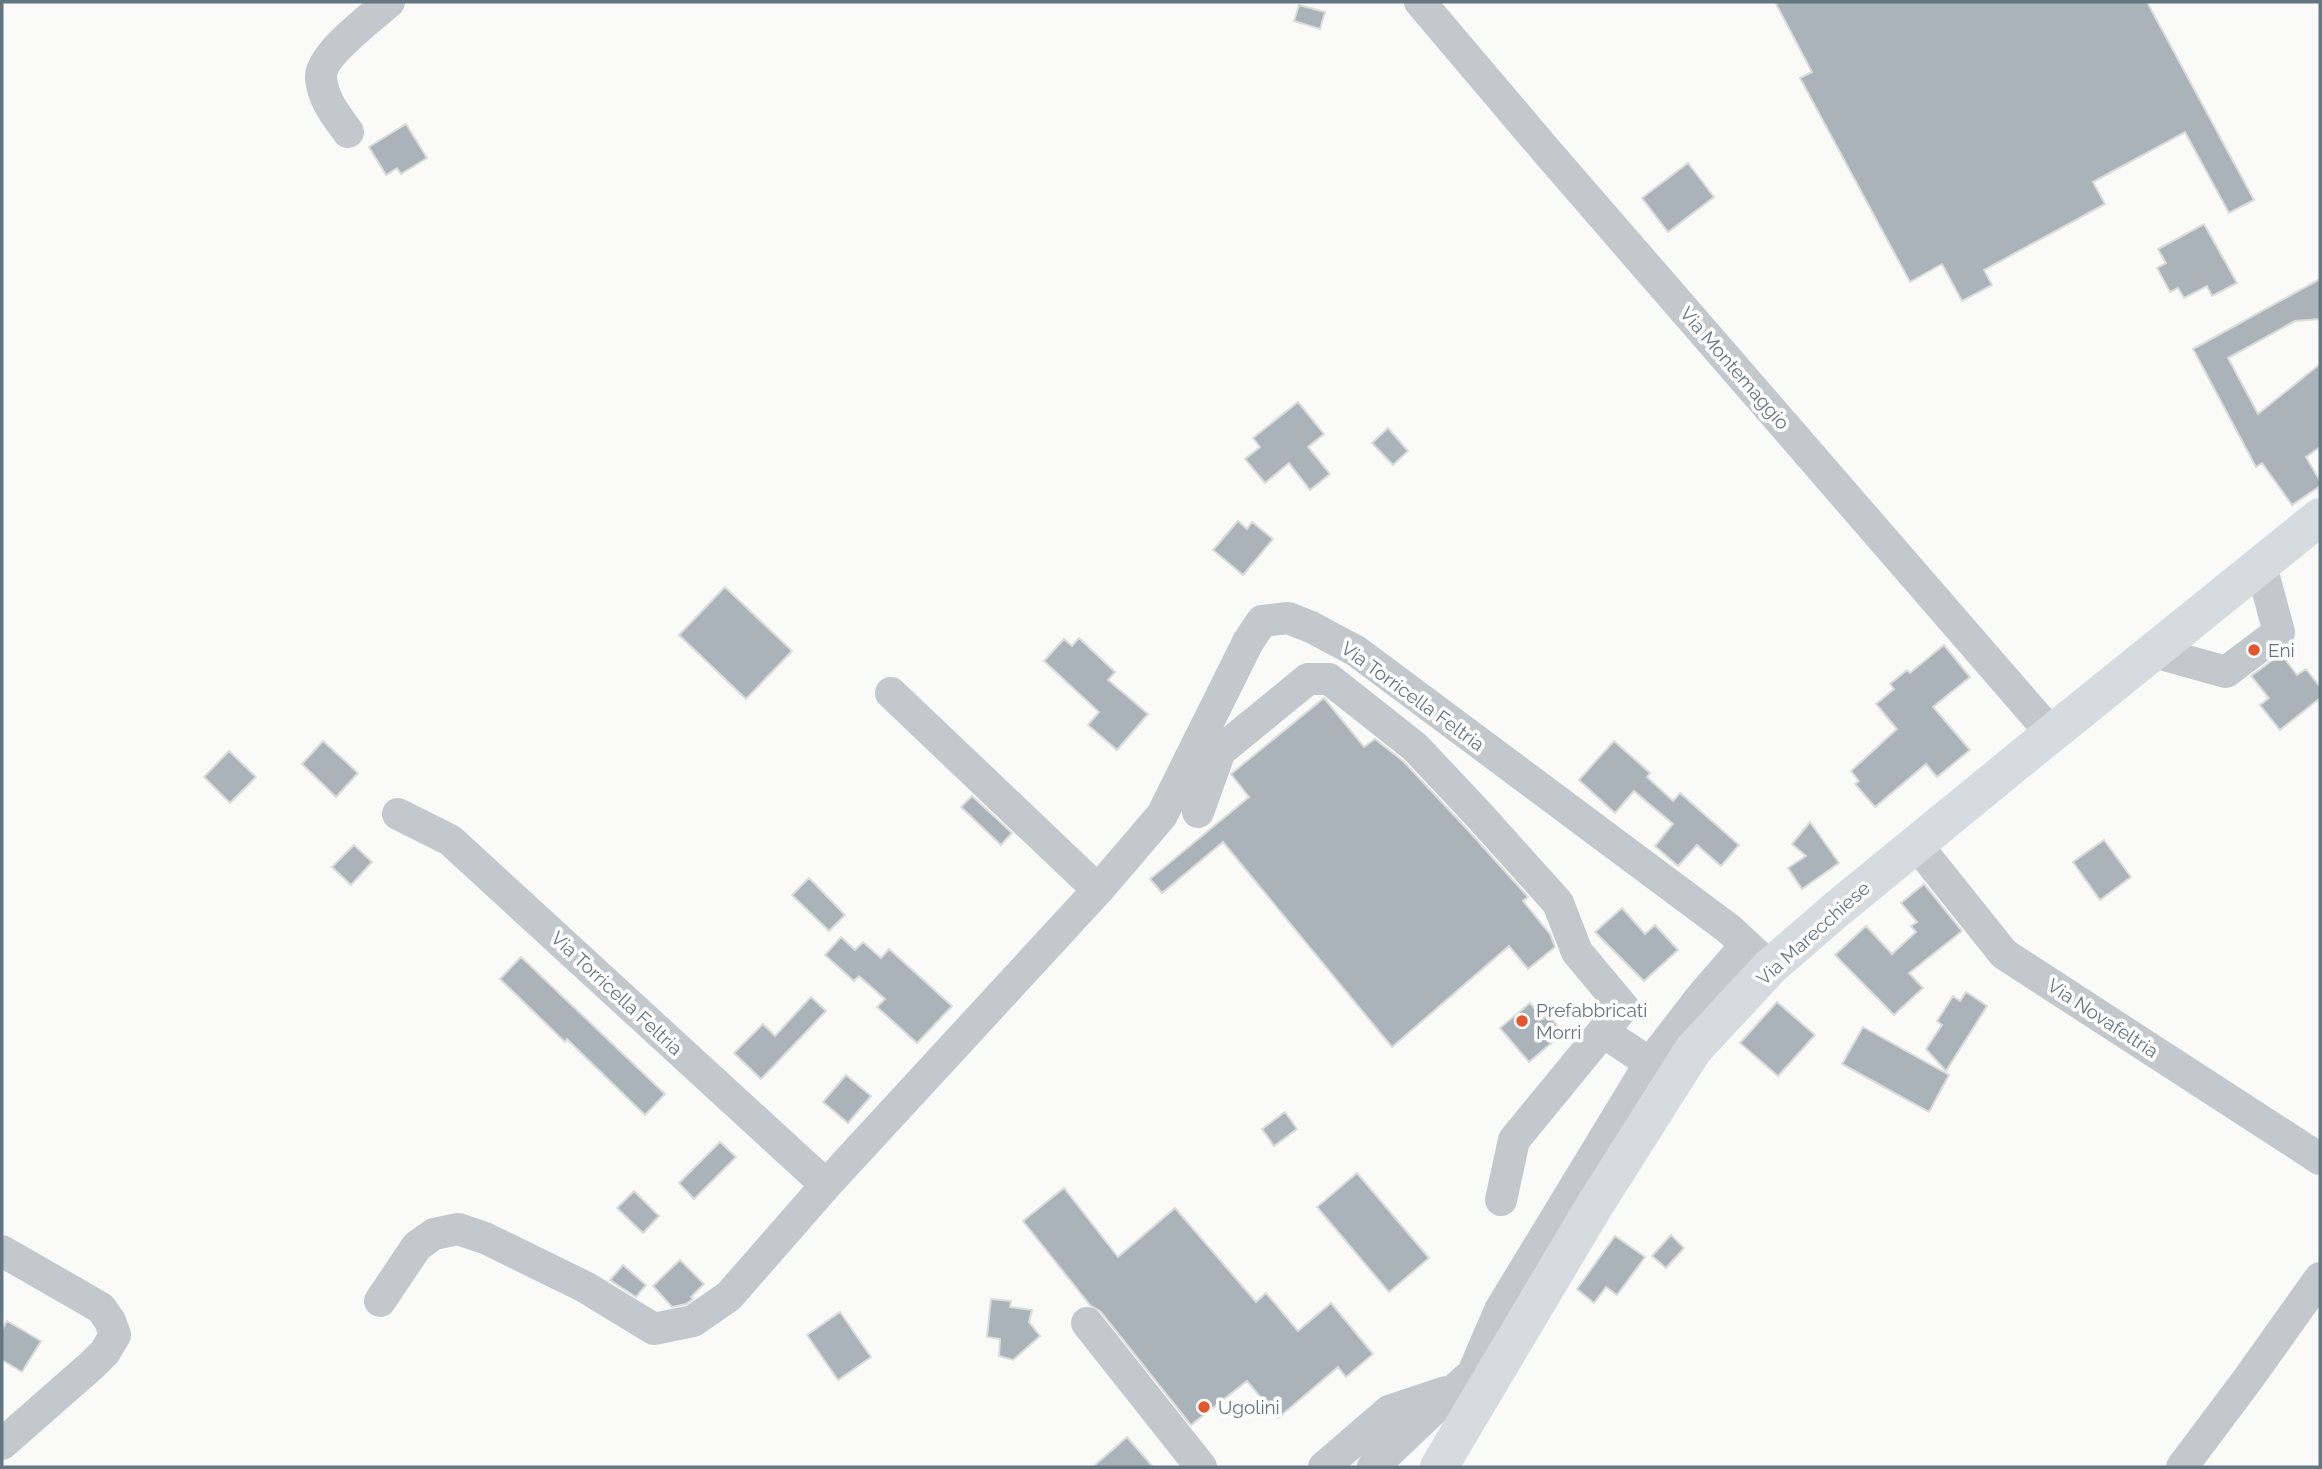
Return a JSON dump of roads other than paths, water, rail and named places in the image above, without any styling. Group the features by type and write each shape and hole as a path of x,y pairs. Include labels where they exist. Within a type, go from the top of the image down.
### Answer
{"main road":[{"name":"Via Marecchiese","path":"1439,1467 1592,1208 1693,1050 1758,956 1916,844 2320,517"}],"street":[{"path":"348,132 328,103 321,76 324,65 334,52 388,2"},
{"name":"Via Montemaggio","path":"1420,2 2051,733"},
{"path":"2154,652 2226,672 2279,632 2261,566"},
{"name":"Via Torricella Feltria","path":"380,1301 417,1246 434,1234 458,1229 485,1238 585,1287 654,1329 693,1321 729,1296 826,1185 1098,890 1162,815 1248,642 1262,621 1288,618 1356,651 1729,929 1758,956"},
{"path":"1198,812 1220,751 1308,679 1329,679 1415,747 1558,903 1577,951 1623,1006 1514,1140 1501,1200"},
{"path":"891,693 1098,890"},
{"name":"Via Torricella Feltria","path":"398,814 450,840 826,1185"},
{"name":"Via Novafeltria","path":"1916,844 2004,954 2320,1159"},
{"path":"1324,1467 1389,1411 1463,1382 1500,1310 1650,1063 1701,997 1758,956"},
{"path":"1603,1032 1650,1063"},
{"path":"2,1251 102,1308 115,1335 105,1352 92,1365 2,1444"},
{"path":"2182,1467 2249,1379 2320,1278"},
{"path":"1087,1323 1201,1467"},
{"path":"1373,1467 1463,1382 1517,1337"}],"place":[{"name":"Eni","path":"2254,650"},
{"name":"Prefabbricati Morri","path":"1522,1021"},
{"name":"Ugolini","path":"1204,1407"}]}
